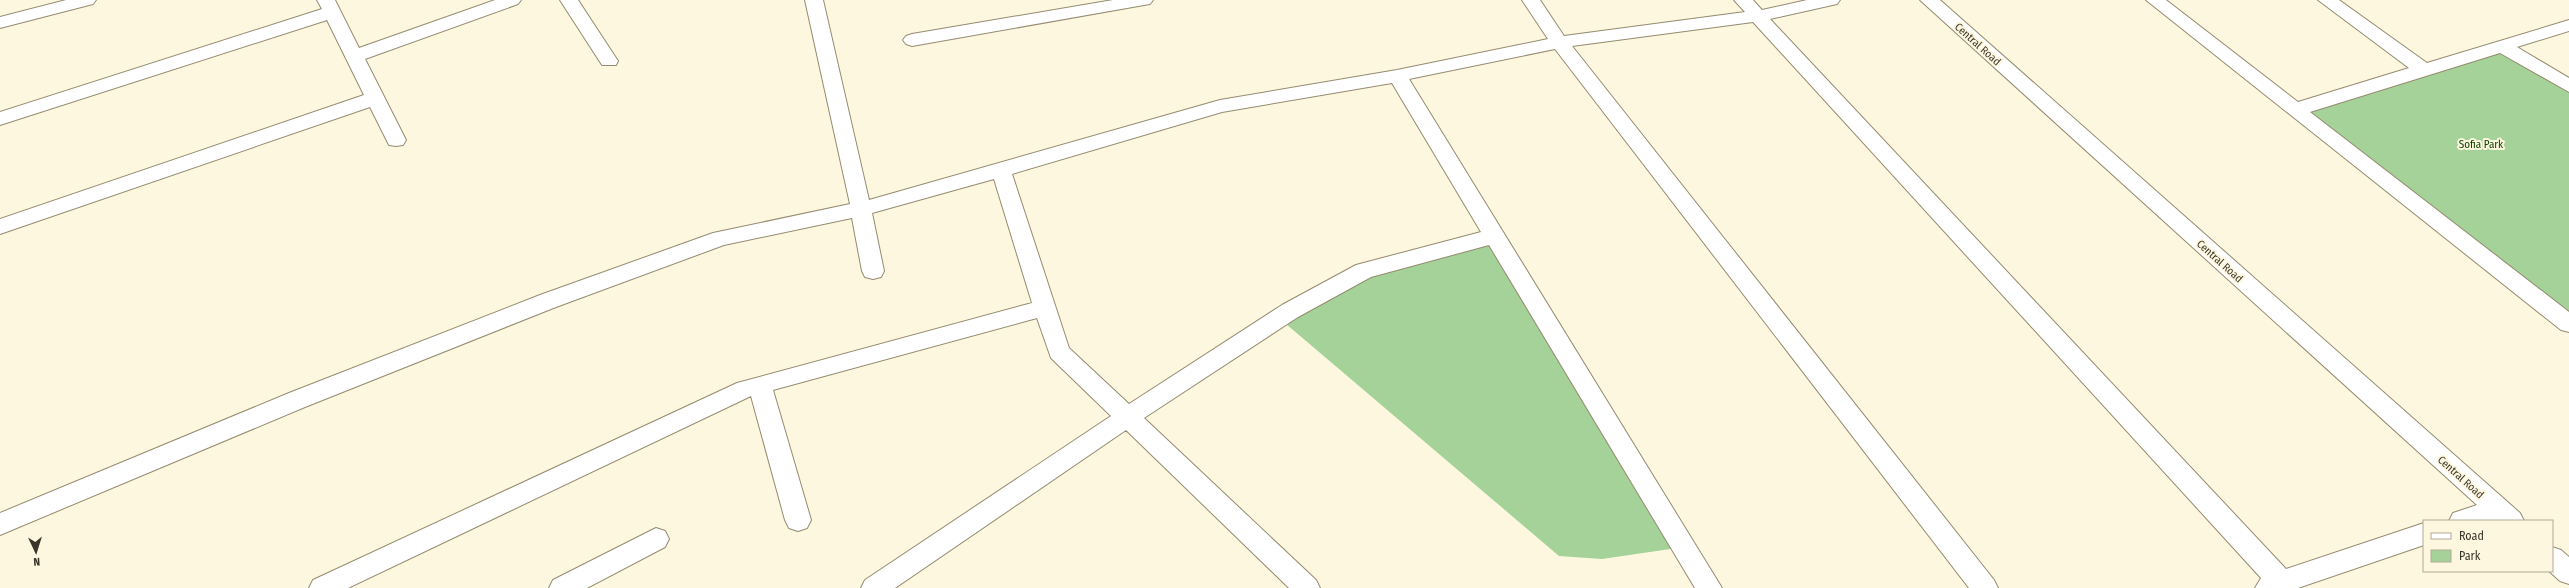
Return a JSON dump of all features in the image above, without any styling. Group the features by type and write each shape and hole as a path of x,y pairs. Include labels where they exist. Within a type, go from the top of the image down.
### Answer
{"street":[{"path":"0,23 87,0"},
{"path":"354,56 512,0"},
{"path":"569,0 609,61"},
{"path":"814,0 862,208 873,271"},
{"path":"1531,0 1559,42 1985,588"},
{"path":"1743,0 2274,585 2423,534"},
{"path":"0,524 297,400 548,301 720,238 862,208 1001,170 1220,106 1397,76 1559,42 1759,16 1831,0"},
{"name":"Central Road","path":"1929,0 2504,515"},
{"path":"2155,0 2569,324"},
{"path":"2326,0 2424,70"},
{"path":"912,40 1136,1"},
{"path":"0,119 329,6 396,140"},
{"path":"2296,110 2569,25"},
{"path":"2502,46 2569,86"},
{"path":"1397,76 1709,588"},
{"path":"0,227 375,98"},
{"path":"1001,170 1059,352 1307,588"},
{"path":"874,588 1127,417 1290,311 1364,271 1495,236"},
{"path":"322,588 745,389 1045,308"},
{"path":"760,385 798,520"},
{"path":"2469,520 2504,515"},
{"path":"562,588 656,539"},
{"path":"2553,559 2569,573"}],"green space":[{"name":"Sofia Park","path":"2502,46 2569,86 2569,324 2295,110"},
{"path":"1495,236 1684,547 1602,559 1559,556 1279,318 1364,271"}]}
